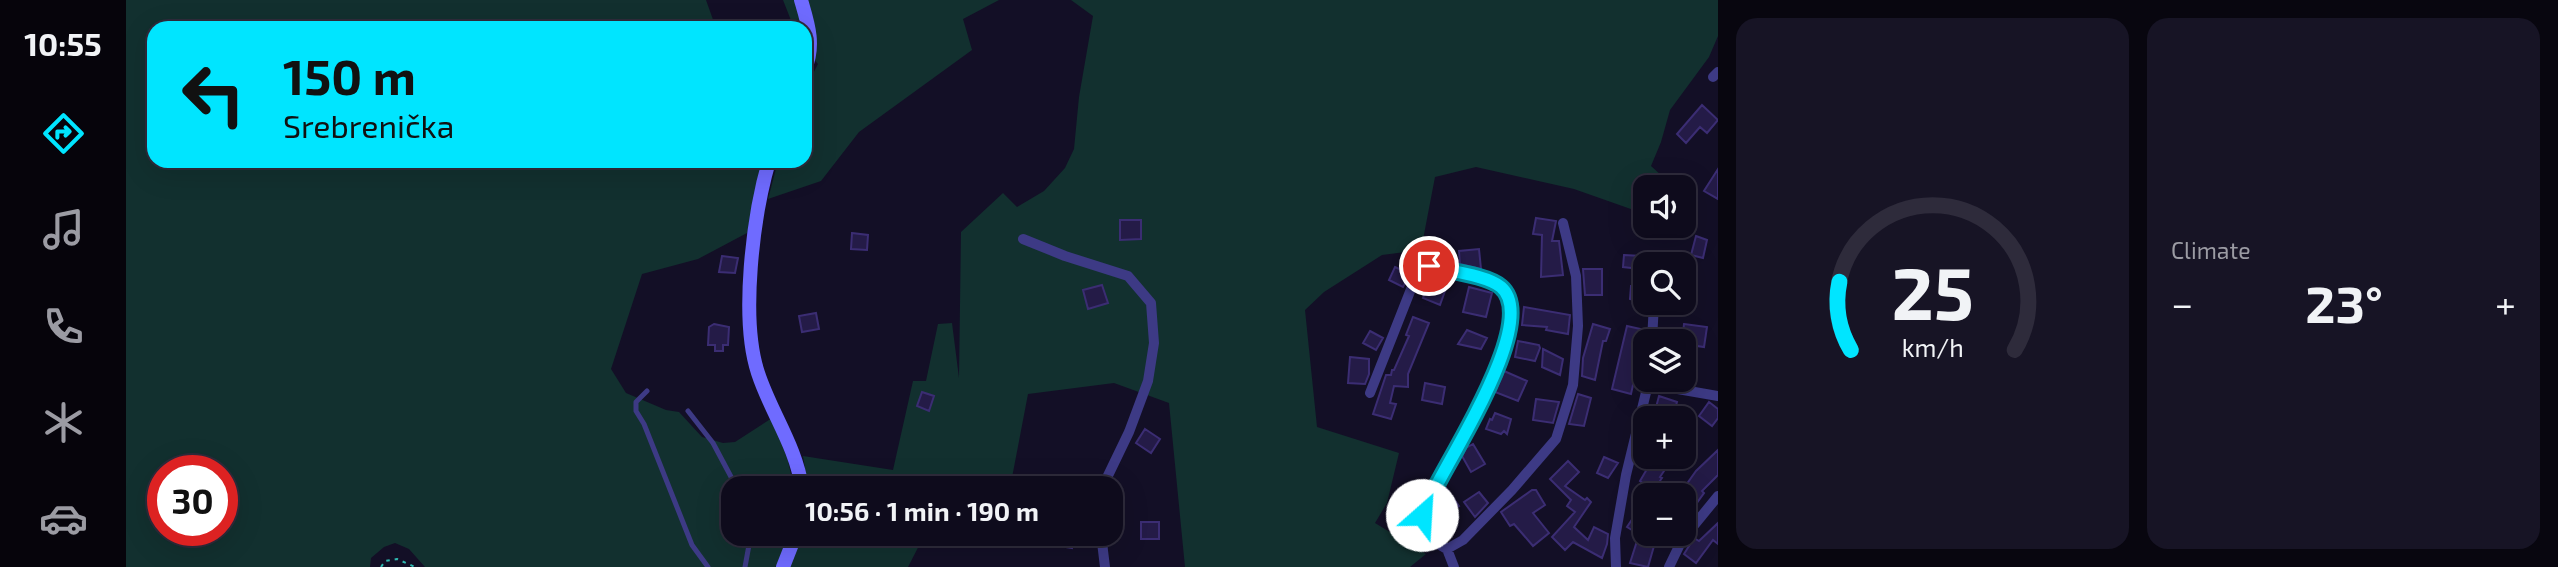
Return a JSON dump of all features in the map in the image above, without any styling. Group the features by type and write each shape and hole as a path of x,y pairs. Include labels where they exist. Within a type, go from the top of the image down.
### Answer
{"main road":[{"path":"801,0 807,21"},
{"path":"768,168 756,223 751,275 751,334 758,374 795,457 799,476"},
{"path":"783,567 791,546"}],"street":[{"path":"1447,549 1463,540 1556,439 1573,385 1578,326 1576,276 1563,223"},
{"path":"1023,239 1128,276 1151,303 1154,343 1148,381 1139,411 1108,476"},
{"path":"1370,393 1413,284 1423,270 1429,266 1490,281 1506,292 1511,318 1506,344 1485,397 1422,515 1423,529 1433,541 1447,549 1454,567"},
{"path":"1616,567 1615,538 1626,475 1647,392"},
{"path":"1696,392 1718,396"},
{"path":"1669,567 1682,540 1718,496"},
{"path":"1102,546 1105,567"}],"lane":[{"path":"647,391 636,401 636,411 644,424 692,545 708,567"},
{"path":"688,411 712,443 730,476"},
{"path":"746,567 749,546"}],"path":[{"path":"381,567 385,562 397,559 415,567"}],"green space":[{"path":"126,0 706,0 714,21 147,21 147,168 760,168 747,233 698,259 642,274 611,369 626,393 666,410 679,412 702,437 723,443 735,442 772,418 791,476 721,476 721,546 919,546 908,567 425,567 409,549 395,543 384,547 371,558 370,567 126,567"},
{"path":"783,0 999,0 963,19 972,50 859,132 821,181 768,199 776,168 812,168 812,76 818,64 812,58 812,21 791,21"},
{"path":"1071,0 1718,0 1718,36 1709,57 1670,110 1651,166 1661,175 1633,175 1633,210 1574,189 1476,167 1435,177 1421,250 1382,255 1324,292 1305,310 1317,427 1399,453 1387,503 1375,523 1426,554 1410,567 1185,567 1169,403 1114,383 1028,394 1012,476 806,476 803,456 893,470 913,381 926,381 938,324 952,323 959,378 961,232 1003,193 1017,207 1044,191 1065,168 1074,149 1079,97 1093,16"}],"building":[{"path":"1702,105 1718,120 1707,133 1700,127 1686,143 1677,134"},
{"path":"1718,169 1718,199 1704,191"},
{"path":"1536,218 1556,221 1552,241 1559,241 1563,275 1541,277 1542,235 1533,234"},
{"path":"1120,220 1141,220 1141,239 1120,240"},
{"path":"852,233 868,235 867,250 851,249"},
{"path":"1696,236 1707,240 1703,258 1692,252"},
{"path":"1479,249 1481,269 1460,264 1459,251"},
{"path":"1624,255 1633,256 1633,268 1623,267"},
{"path":"722,256 738,258 735,273 719,272"},
{"path":"1395,267 1410,274 1403,287 1389,280"},
{"path":"1583,269 1602,269 1602,295 1585,295"},
{"path":"1429,281 1446,288 1440,305 1423,298"},
{"path":"1102,285 1108,303 1088,309 1083,290"},
{"path":"1631,286 1633,286 1633,300 1630,299"},
{"path":"1469,287 1492,293 1486,317 1463,312"},
{"path":"1524,307 1570,315 1568,334 1546,330 1547,327 1522,325"},
{"path":"816,313 819,329 802,332 799,316"},
{"path":"1413,317 1429,323 1408,374 1408,387 1394,386 1390,403 1396,404 1391,419 1373,414 1386,375 1391,375 1394,370 1409,336 1406,335"},
{"path":"714,324 729,327 728,345 723,345 723,351 715,351 715,345 708,345 709,327"},
{"path":"1593,324 1610,329 1606,341 1603,341 1595,380 1582,376 1583,358"},
{"path":"1684,324 1707,327 1704,347 1696,346 1696,329 1683,329"},
{"path":"1627,326 1640,329 1633,329 1631,394 1612,389"},
{"path":"1467,330 1487,338 1481,349 1458,344"},
{"path":"1370,331 1383,338 1376,350 1363,343"},
{"path":"1518,341 1539,345 1535,361 1515,357"},
{"path":"1543,349 1563,359 1560,375 1542,367"},
{"path":"1350,357 1369,359 1369,374 1365,384 1348,383"},
{"path":"1504,371 1527,381 1518,401 1495,392"},
{"path":"1425,383 1445,387 1442,404 1422,400"},
{"path":"922,392 934,396 929,411 917,406"},
{"path":"1578,394 1591,398 1584,426 1569,424"},
{"path":"1659,396 1677,402 1676,406 1656,406"},
{"path":"1536,399 1559,402 1553,423 1533,420"},
{"path":"1709,402 1718,409 1718,418 1712,426 1699,416"},
{"path":"1495,413 1511,419 1507,434 1504,431 1501,434 1486,429"},
{"path":"1145,429 1160,439 1151,453 1136,443"},
{"path":"1473,444 1485,464 1471,472 1462,456 1466,448"},
{"path":"1718,450 1718,475 1702,491 1704,493 1696,504 1696,483 1688,483"},
{"path":"1604,457 1618,463 1608,478 1597,473"},
{"path":"1568,461 1579,472 1565,486 1591,502 1574,527 1588,540 1594,527 1608,534 1602,558 1573,542 1565,550 1552,537 1575,512 1567,506 1571,500 1550,479"},
{"path":"1647,469 1665,469 1659,483 1640,481"},
{"path":"1446,488 1459,506 1444,517 1435,506"},
{"path":"1532,490 1536,490 1545,505 1533,513 1549,533 1533,546 1514,524 1510,526 1501,512"},
{"path":"1479,492 1488,503 1475,517 1464,502"},
{"path":"1400,501 1416,510 1409,527 1391,517"},
{"path":"1633,518 1633,531 1627,527"},
{"path":"1141,522 1159,522 1159,539 1141,539"},
{"path":"1718,523 1718,544 1713,540 1696,563 1684,554 1689,546 1696,546 1696,539 1699,541"},
{"path":"1635,546 1654,546 1648,567 1630,563"}],"route":[{"path":"1422,515 1485,397 1506,344 1511,318 1509,300 1500,286 1490,281 1429,266"}]}
